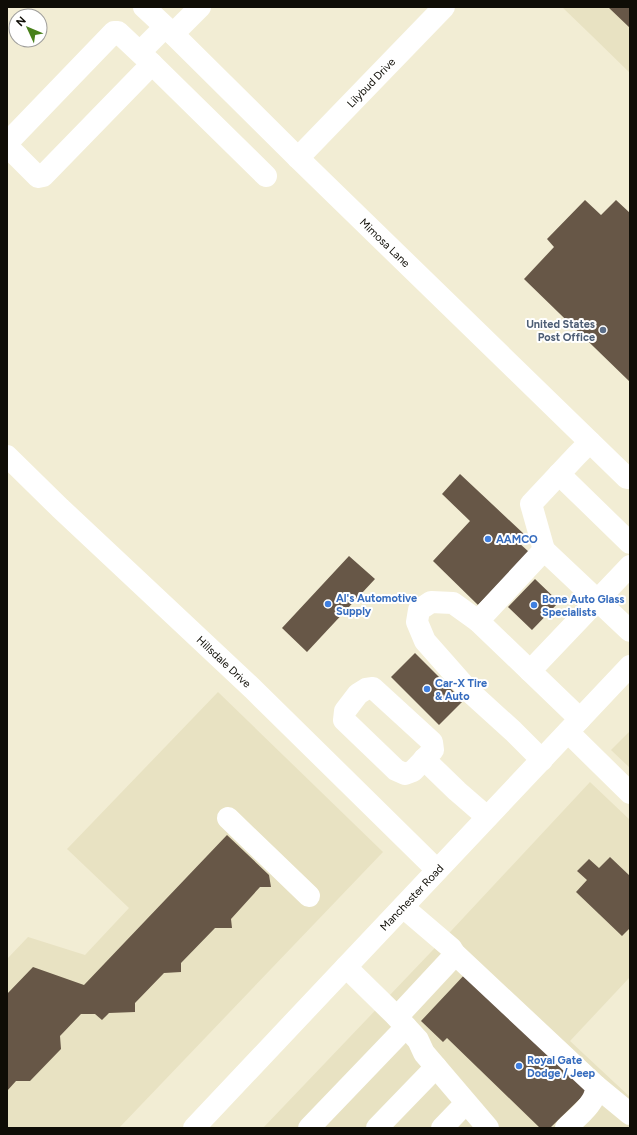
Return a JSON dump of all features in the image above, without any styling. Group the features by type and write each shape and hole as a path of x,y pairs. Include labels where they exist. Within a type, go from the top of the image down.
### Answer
{"main road":[{"name":"Mimosa Lane","path":"144,7 590,442 629,483"},
{"path":"200,7 169,31 146,58 43,176 38,177 7,146 8,142 114,32 118,32 146,58 214,124 266,176"},
{"name":"Lilybud Drive","path":"298,158 444,7"},
{"path":"214,124 239,100"},
{"path":"590,442 531,504 544,550 630,632"},
{"name":"Hillsdale Drive","path":"7,456 60,508 253,689 437,870"},
{"path":"559,474 630,543"},
{"path":"478,621 544,550"},
{"path":"530,671 630,566"},
{"path":"542,760 470,692 425,641 417,622 419,610 431,602 453,603 478,621 530,671 630,793"},
{"name":"Manchester Road","path":"194,1128 630,666"},
{"path":"424,759 487,817"},
{"path":"228,818 310,896"},
{"path":"403,906 452,948 454,953 596,1086 630,1114"},
{"path":"309,1128 402,1022 451,959 454,953"},
{"path":"346,967 402,1022 418,1040 424,1053 488,1128"},
{"path":"377,1128 436,1067"},
{"path":"566,1128 593,1100 596,1086"},
{"path":"442,1128 462,1097"}],"shaded area":[{"path":"562,7 630,7 630,73 590,34"},
{"path":"218,692 383,852 119,1128 7,1128 7,959 28,937 85,955 129,908 67,849"},
{"path":"630,731 630,768 611,750"},
{"path":"590,782 630,820 630,977 570,1041 630,1097 630,1128 263,1128 451,931"}],"building":[{"path":"608,7 630,7 630,28"},
{"name":"United States Post Office","path":"585,200 601,215 616,200 630,213 630,382 524,279 554,247 547,239"},
{"name":"AAMCO","path":"460,474 525,535 518,542 529,552 478,605 433,561 470,521 442,494"},
{"name":"Al's Automotive Supply","path":"349,556 375,579 307,652 282,628"},
{"name":"Bone Auto Glass Specialists","path":"535,579 559,602 532,630 508,607"},
{"name":"Car-X Tire & Auto","path":"415,653 463,701 439,725 391,677"},
{"path":"227,835 269,875 271,887 260,887 231,919 232,928 215,928 181,963 181,972 164,973 135,1003 135,1012 109,1013 102,1020 95,1014 81,1014 60,1036 61,1049 30,1081 16,1081 7,1091 7,994 33,967 84,985"},
{"path":"610,857 630,876 630,928 622,936 576,892 587,880 577,871 589,859 599,868"},
{"name":"Royal Gate Dodge / Jeep","path":"467,972 589,1090 550,1128 540,1128 447,1038 443,1042 421,1021"}],"place":[{"name":"United States Post Office","path":"603,330"},
{"name":"AAMCO","path":"488,539"},
{"name":"Al's Automotive Supply","path":"328,604"},
{"name":"Bone Auto Glass Specialists","path":"534,605"},
{"name":"Car-X Tire & Auto","path":"427,689"},
{"name":"Royal Gate Dodge / Jeep","path":"519,1066"}]}
